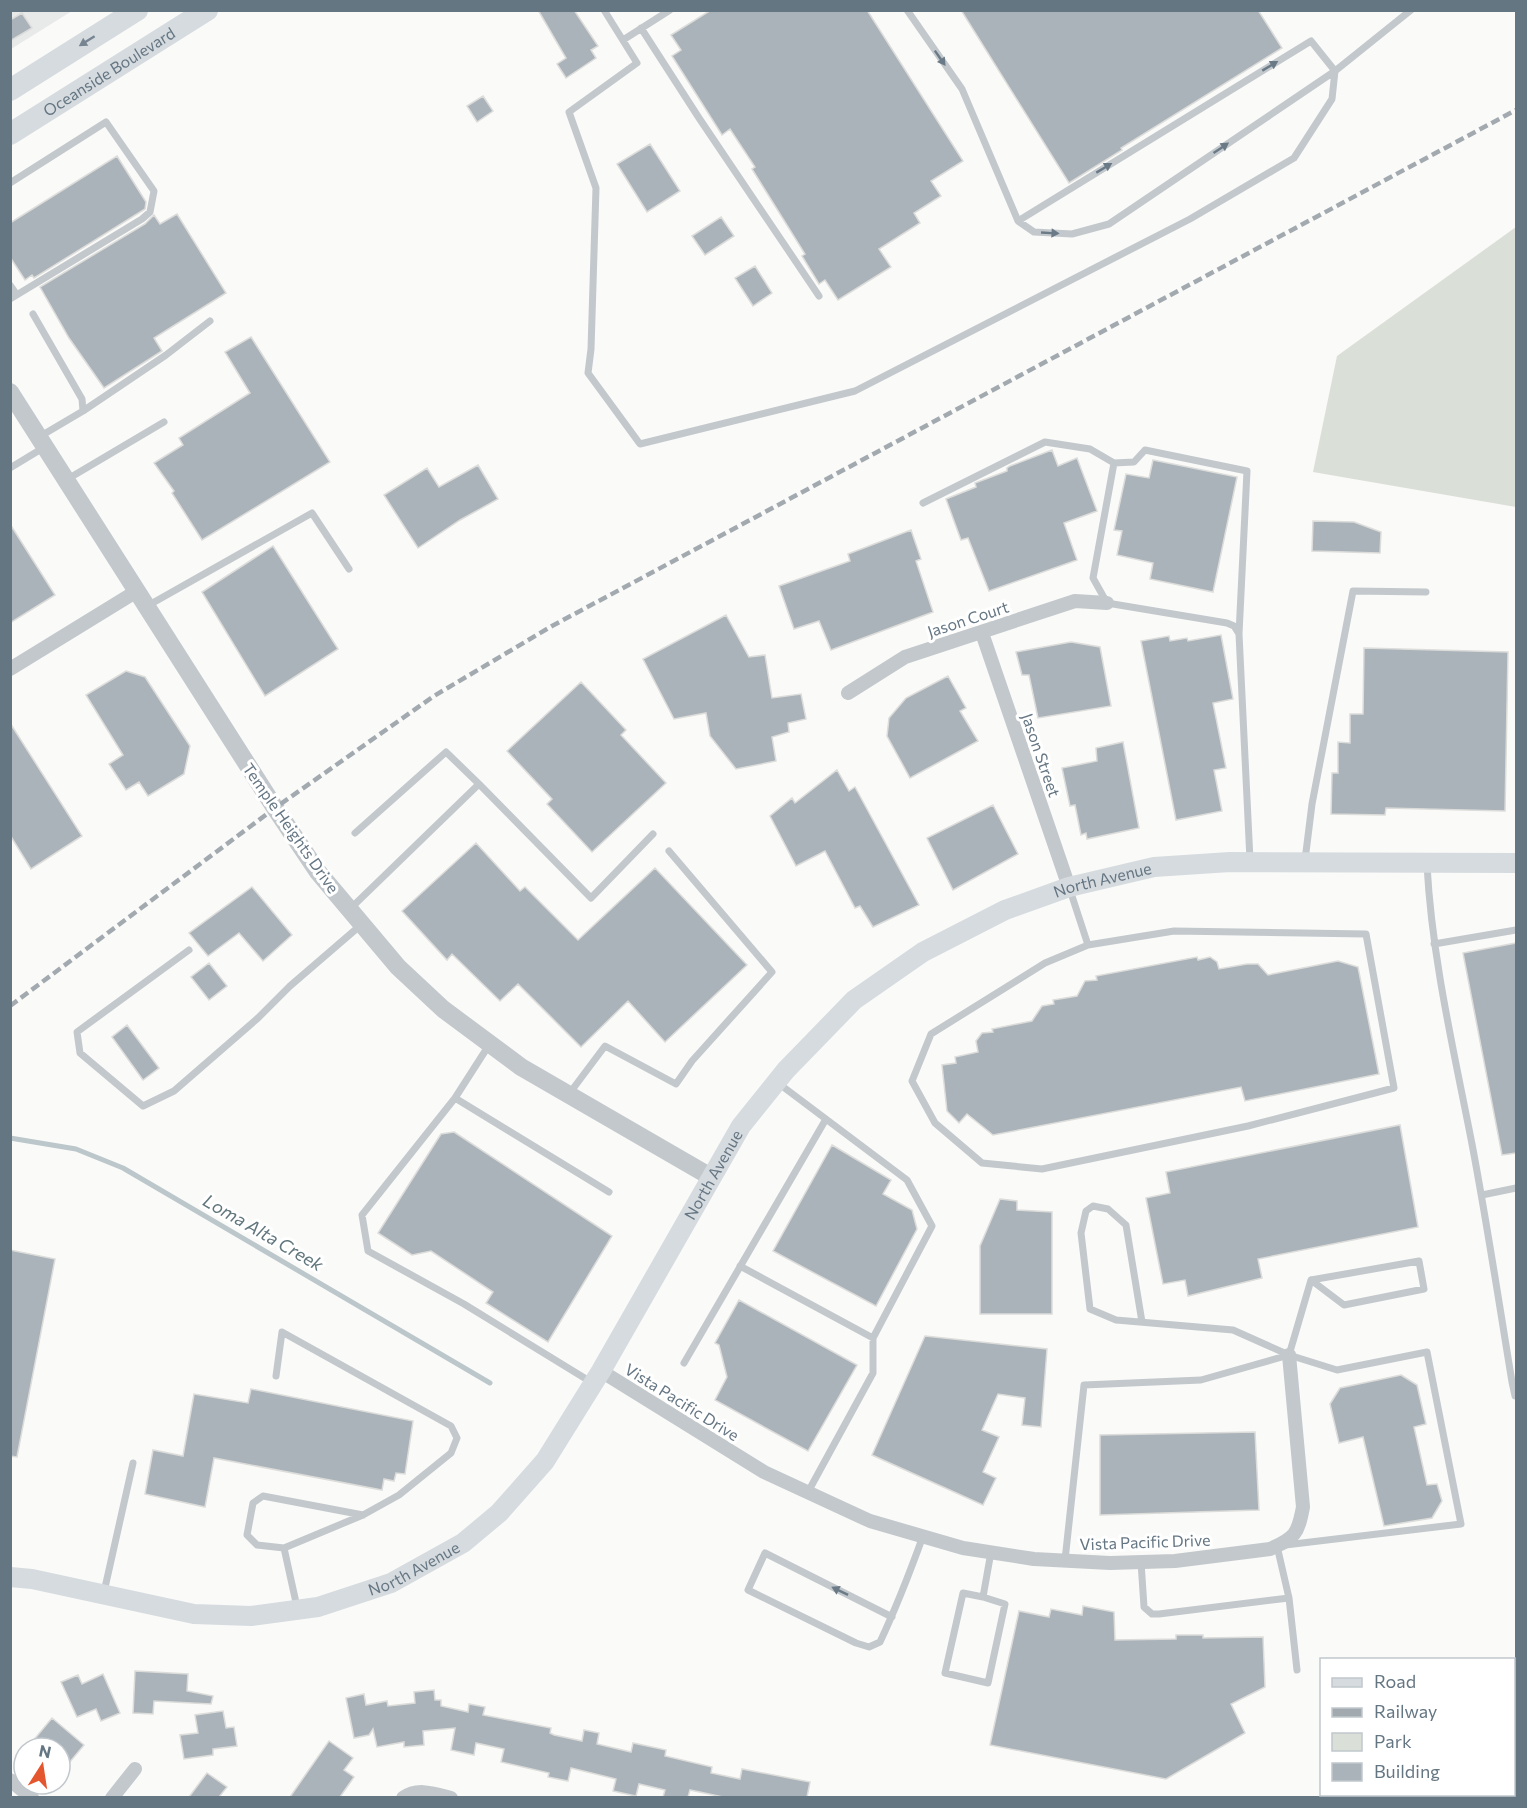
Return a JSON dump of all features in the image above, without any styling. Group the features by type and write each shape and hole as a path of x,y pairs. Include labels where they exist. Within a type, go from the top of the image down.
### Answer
{"main road":[{"path":"10,90 137,10"},
{"name":"Oceanside Boulevard","path":"10,134 207,10"},
{"name":"North Avenue","path":"10,1577 32,1579 194,1614 251,1616 318,1607 391,1583 463,1543 499,1513 545,1461 597,1378 741,1126 776,1082 854,1000 923,952 1005,910 1069,887 1154,867 1250,862 1516,862"}],"street":[{"name":"Temple Heights Drive","path":"10,392 318,872 405,974 443,1009 521,1066 711,1178"},
{"path":"10,669 137,591"},
{"name":"Jason Court","path":"848,693 905,657 1075,601 1107,603"},
{"name":"Jason Street","path":"982,633 1069,887"},
{"name":"Vista Pacific Drive","path":"597,1378 764,1472 870,1521 963,1548 1034,1559 1110,1563 1175,1561 1270,1549 1285,1543 1299,1530 1303,1508 1289,1355"},
{"path":"111,1797 135,1769"},
{"path":"10,1780 32,1797"},
{"path":"403,1797 421,1791 451,1797"}],"lane":[{"path":"604,10 637,63 569,112 596,188 591,349 588,373 640,444 855,391 1190,219 1294,158 1332,99 1335,71 1311,42 1018,220"},
{"path":"622,40 670,10"},
{"path":"907,10 962,89 1018,220 1034,232 1072,234 1109,224 1335,71 1412,10"},
{"path":"641,28 819,296"},
{"path":"10,183 106,122 154,191 150,212 142,219 14,297 10,285"},
{"path":"33,314 82,399 83,411"},
{"path":"10,468 83,411 166,355 210,321"},
{"path":"66,480 164,422"},
{"path":"923,503 1045,442 1090,449 1114,463 1134,462 1145,450 1247,471 1239,634 1250,862"},
{"path":"1114,463 1093,578 1107,603 1227,623 1234,626 1239,634"},
{"path":"147,606 312,513 349,569"},
{"path":"1305,862 1312,804 1353,591 1426,592"},
{"path":"355,832 446,752 591,898 653,834"},
{"path":"350,910 479,784"},
{"path":"569,1094 605,1046 676,1084 692,1061 772,972 669,851"},
{"path":"1426,862 1429,914 1434,944 1482,1195 1516,1396"},
{"path":"1069,887 1088,945"},
{"path":"189,950 77,1032 80,1053 143,1106 174,1091 362,924"},
{"path":"1434,944 1516,930"},
{"path":"1174,931 1366,934 1394,1088 1248,1126 1042,1170 982,1163 935,1123 912,1080 931,1034 1045,963 1088,945 1174,931"},
{"path":"490,1044 455,1098 362,1215 368,1251 597,1378"},
{"path":"776,1082 907,1180 932,1226 873,1338 873,1373 808,1493"},
{"path":"455,1098 609,1192"},
{"path":"684,1363 826,1119"},
{"path":"1482,1195 1516,1188"},
{"path":"1142,1322 1126,1225 1108,1209 1093,1206 1086,1211 1081,1233 1090,1309 1116,1320 1142,1322 1233,1329 1289,1355 1337,1370 1427,1352 1461,1524 1277,1546 1289,1598 1297,1670"},
{"path":"1419,1261 1424,1289 1344,1305 1311,1280 1419,1261"},
{"path":"740,1266 873,1338"},
{"path":"1289,1355 1311,1280"},
{"path":"276,1376 282,1332 451,1426 457,1438 451,1453 399,1495 363,1515 284,1548 257,1545 247,1535 253,1503 263,1496 363,1515"},
{"path":"1065,1561 1084,1385 1201,1380 1289,1355"},
{"path":"104,1594 133,1463"},
{"path":"892,1617 765,1553 748,1590 856,1643 869,1647 880,1642 892,1617 923,1536"},
{"path":"284,1548 298,1610"},
{"path":"983,1597 992,1552"},
{"path":"1141,1562 1144,1607 1152,1614 1289,1598"},
{"path":"963,1593 983,1597 1005,1604 988,1683 945,1673 963,1593"}],"shaded area":[{"path":"11,11 72,11 11,49"}],"green space":[{"path":"1516,227 1516,507 1313,472 1337,356"}],"building":[{"path":"538,10 574,10 598,46 591,50 596,58 566,78 557,64 566,58"},
{"path":"711,10 867,10 963,161 931,181 941,196 914,213 920,223 879,249 891,267 838,300 825,280 819,284 802,256 805,254 752,169 755,167 730,129 722,135 672,56 681,50 671,35"},
{"path":"961,10 1258,10 1282,48 1069,183"},
{"path":"22,13 32,28 10,41 10,20"},
{"path":"483,96 493,111 477,122 467,106"},
{"path":"650,144 680,191 647,212 617,164"},
{"path":"117,156 146,202 145,209 34,278 32,275 25,280 10,257 10,223"},
{"path":"177,214 226,293 154,338 162,351 104,388 69,338 40,287 145,224 154,215 160,224"},
{"path":"721,217 734,236 705,255 692,236"},
{"path":"755,266 772,293 753,306 735,278"},
{"path":"251,337 330,462 202,540 172,493 174,491 154,463 183,445 179,438 250,393 225,352"},
{"path":"1052,450 1058,466 1077,458 1097,511 1064,523 1077,560 989,591 968,538 961,540 946,499 976,487 975,483 1007,471 1010,466"},
{"path":"1153,460 1237,477 1213,592 1150,579 1153,563 1117,555 1122,531 1114,530 1126,474 1149,478"},
{"path":"478,465 498,499 460,520 418,548 384,495 427,468 439,487"},
{"path":"1313,521 1354,522 1381,532 1380,553 1312,551"},
{"path":"10,524 55,595 10,623"},
{"path":"911,530 921,559 916,561 933,612 831,650 819,621 794,629 779,586 850,561 848,554"},
{"path":"273,546 338,649 265,696 202,592"},
{"path":"726,615 749,657 765,655 772,698 801,694 806,719 788,723 789,732 772,737 776,761 736,769 710,736 706,713 674,719 643,659"},
{"path":"1221,635 1233,699 1213,703 1226,768 1214,770 1222,811 1176,820 1141,641 1169,636 1170,641 1187,638 1188,641"},
{"path":"1071,642 1100,647 1111,706 1038,718 1029,675 1022,675 1016,652"},
{"path":"1364,648 1508,652 1505,811 1386,808 1385,815 1331,814 1332,773 1338,773 1338,742 1350,743 1350,714 1363,714"},
{"path":"126,671 145,677 190,746 184,774 148,796 139,782 126,790 109,764 123,755 86,695"},
{"path":"948,676 966,708 960,711 978,741 910,778 887,736 889,718 906,698"},
{"path":"581,682 626,730 621,735 666,783 592,852 547,804 552,799 507,751"},
{"path":"10,723 82,836 31,869 10,835"},
{"path":"1123,742 1139,828 1087,839 1086,833 1081,835 1075,805 1070,806 1062,768 1097,761 1096,748"},
{"path":"837,770 849,791 855,787 919,905 873,927 860,906 855,908 825,851 796,866 770,816 792,798 795,803"},
{"path":"993,805 1018,854 953,890 927,838"},
{"path":"476,843 520,891 525,887 578,940 655,868 747,965 665,1042 628,1001 581,1047 518,984 500,1001 452,954 447,960 402,911"},
{"path":"252,887 292,935 263,961 239,933 208,956 189,933"},
{"path":"1516,943 1516,1153 1502,1155 1463,953"},
{"path":"1197,957 1198,960 1210,957 1217,962 1219,969 1258,964 1268,975 1338,961 1358,967 1379,1074 1245,1101 1241,1087 993,1135 967,1114 959,1123 947,1111 942,1065 956,1063 955,1057 978,1052 976,1041 982,1033 1032,1021 1042,1006 1054,1004 1053,1000 1077,996 1085,981 1097,980 1096,976"},
{"path":"209,963 227,986 209,1000 191,977"},
{"path":"127,1025 159,1068 143,1080 112,1037"},
{"path":"1400,1125 1418,1227 1258,1259 1262,1278 1188,1296 1185,1280 1163,1284 1146,1198 1170,1193 1166,1172"},
{"path":"454,1132 612,1236 548,1342 486,1303 493,1292 431,1251 412,1255 378,1233 441,1134"},
{"path":"832,1145 891,1180 883,1194 912,1210 917,1229 876,1306 773,1251"},
{"path":"1000,1199 1017,1201 1017,1210 1052,1212 1052,1314 980,1314 980,1246"},
{"path":"10,1250 55,1259 17,1457 10,1456"},
{"path":"739,1300 857,1365 808,1451 715,1400 727,1377 719,1345 715,1343"},
{"path":"925,1336 1047,1349 1041,1427 1022,1425 1025,1398 998,1394 982,1430 999,1437 983,1472 996,1478 983,1505 872,1455"},
{"path":"1401,1375 1417,1385 1426,1424 1414,1427 1427,1485 1437,1484 1442,1501 1432,1518 1384,1526 1363,1437 1339,1443 1330,1404 1340,1388"},
{"path":"251,1389 413,1421 405,1474 396,1473 394,1481 384,1479 382,1490 214,1458 205,1507 145,1494 153,1450 183,1456 194,1394 248,1403"},
{"path":"1255,1432 1259,1510 1100,1515 1100,1435"},
{"path":"1083,1606 1114,1612 1115,1640 1176,1639 1176,1635 1203,1635 1203,1638 1263,1637 1265,1687 1231,1704 1245,1733 1166,1779 990,1745 1019,1611 1049,1617 1051,1609 1082,1615"},
{"path":"135,1671 188,1674 187,1691 213,1696 211,1704 154,1701 153,1714 133,1713"},
{"path":"103,1674 120,1713 101,1721 96,1709 77,1717 61,1682 78,1675 82,1684"},
{"path":"434,1690 435,1700 441,1700 441,1706 468,1712 469,1704 485,1707 483,1715 551,1728 550,1733 554,1735 582,1741 584,1730 599,1733 597,1744 631,1752 633,1743 666,1750 665,1756 712,1767 711,1773 740,1779 742,1769 810,1782 807,1797 723,1797 690,1790 688,1797 663,1797 665,1790 639,1784 636,1796 613,1791 616,1779 571,1768 568,1781 548,1777 549,1773 501,1762 504,1749 476,1743 474,1755 451,1750 455,1728 423,1731 424,1745 404,1747 404,1742 377,1747 373,1729 369,1735 354,1738 346,1698 364,1694 366,1705 387,1701 388,1706 415,1703 414,1692"},
{"path":"223,1711 226,1728 234,1727 237,1746 213,1749 213,1755 184,1759 180,1735 198,1733 195,1715"},
{"path":"52,1718 84,1745 72,1759 72,1736 37,1736"},
{"path":"329,1741 353,1758 344,1770 354,1777 340,1797 290,1797"},
{"path":"207,1773 227,1787 219,1797 189,1797"}],"waterway":[{"name":"Loma Alta Creek","path":"10,1138 76,1149 123,1168 490,1383"}],"railway":[{"path":"10,1006 275,808 434,696 552,626 1516,110"}]}
